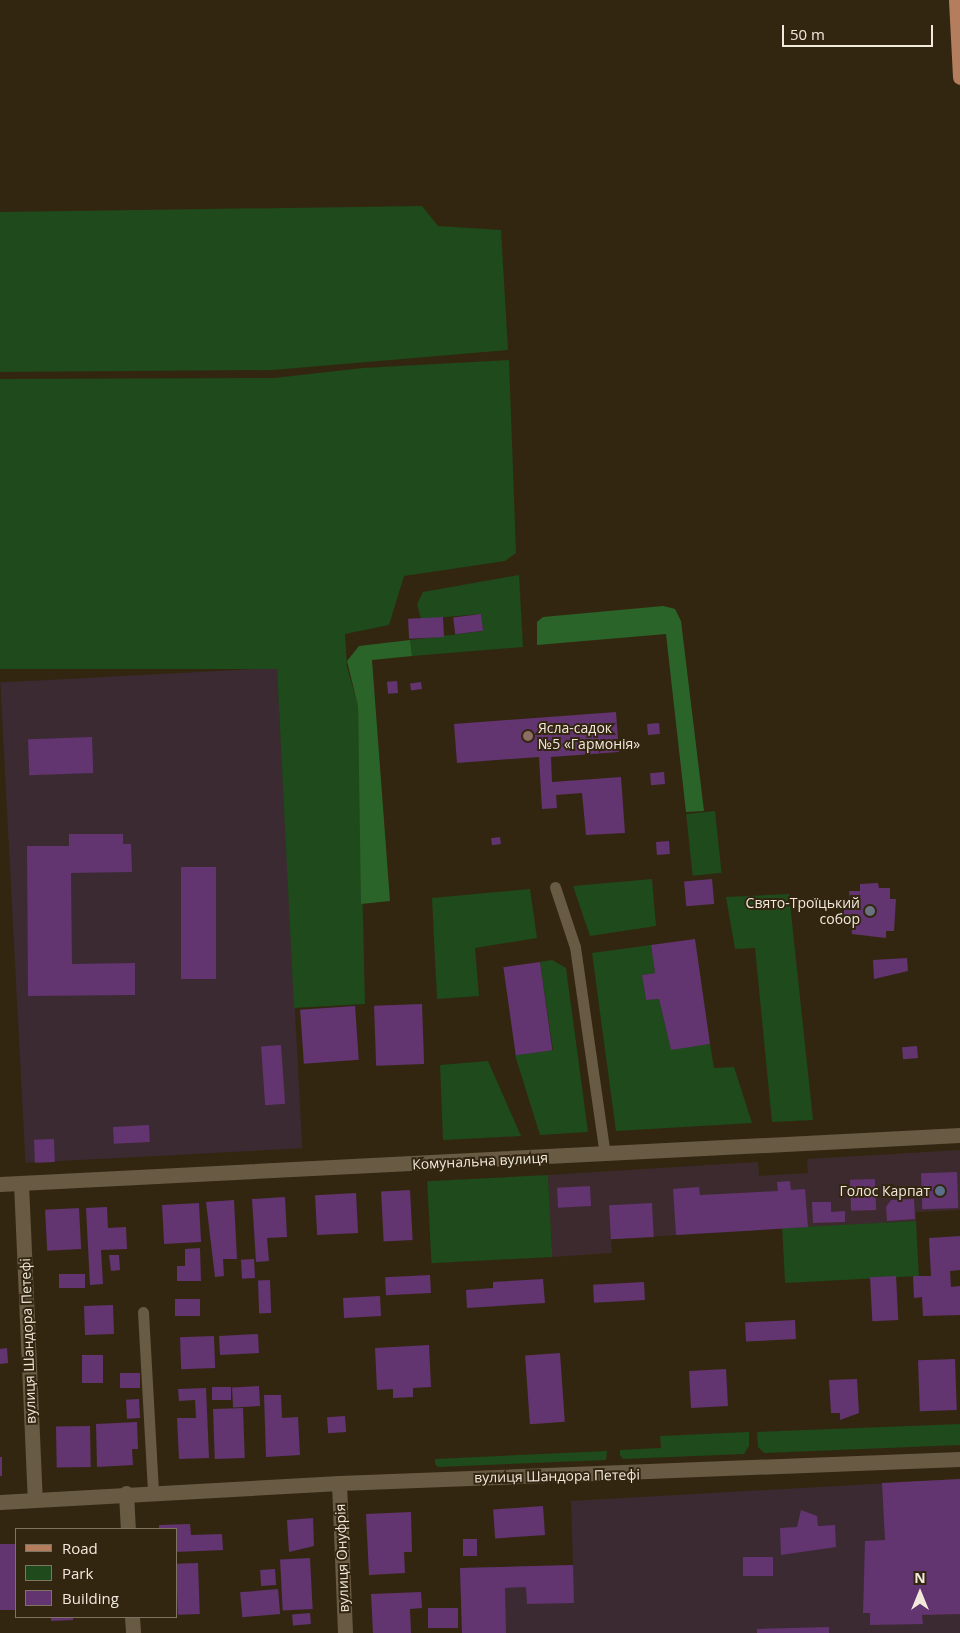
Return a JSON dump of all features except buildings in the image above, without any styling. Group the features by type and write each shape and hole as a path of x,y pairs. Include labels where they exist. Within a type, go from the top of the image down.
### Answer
{"main road":[{"path":"956,0 960,77"}],"street":[{"name":"Комунальна вулиця","path":"0,1184 960,1135"},
{"name":"вулиця Шандора Петефі","path":"21,1183 35,1500"},
{"name":"вулиця Шандора Петефі","path":"0,1502 126,1492 960,1459"},
{"name":"вулиця Онуфрія","path":"339,1483 345,1633"},
{"path":"126,1492 128,1528"},
{"path":"132,1618 133,1633"}],"lane":[{"path":"555,887 575,947 605,1154"},
{"path":"144,1312 153,1491"}],"shaded area":[{"path":"277,668 302,1148 26,1163 0,682"},
{"path":"960,1150 960,1210 916,1212 916,1221 611,1239 612,1253 552,1257 548,1175 758,1162 759,1176 808,1173 807,1159"},
{"path":"960,1479 960,1633 462,1633 460,1568 573,1565 571,1501"}],"green space":[{"path":"422,206 438,226 501,230 508,350 273,370 0,372 0,212"},
{"path":"509,360 516,553 505,561 404,576 389,625 345,634 347,667 358,705 365,1004 294,1008 277,669 0,669 0,379 274,378 363,368"},
{"path":"519,575 523,647 412,656 410,640 483,631 481,614 421,619 417,604 423,592"},
{"path":"663,606 675,609 681,621 704,811 686,812 666,634 537,645 537,622 543,617"},
{"path":"410,640 412,656 372,660 390,901 361,904 358,706 347,661 359,646"},
{"path":"715,811 721,873 693,876 686,814"},
{"path":"652,879 656,926 590,936 573,886"},
{"path":"530,889 537,938 475,948 479,996 437,999 432,898"},
{"path":"789,894 813,1120 772,1122 755,948 735,949 726,897"},
{"path":"651,945 655,973 642,975 646,1000 659,999 671,1049 710,1044 714,1068 734,1067 752,1123 616,1131 592,953"},
{"path":"552,960 566,968 588,1132 540,1135 515,1055 553,1050 540,962"},
{"path":"488,1061 521,1136 443,1140 440,1065"},
{"path":"548,1175 552,1257 431,1263 427,1181"},
{"path":"916,1221 919,1276 785,1283 782,1228"},
{"path":"960,1424 960,1445 764,1453 758,1447 757,1432"},
{"path":"749,1432 749,1446 744,1454 623,1459 620,1455 620,1450 661,1448 660,1436"},
{"path":"607,1451 606,1460 438,1467 435,1464 435,1459"}],"place":[{"name":"Ясла-садок №5 «Гармонія»","path":"528,736"},
{"name":"Свято-Троїцький собор","path":"870,911"},
{"name":"Голос Карпат","path":"940,1191"}]}
